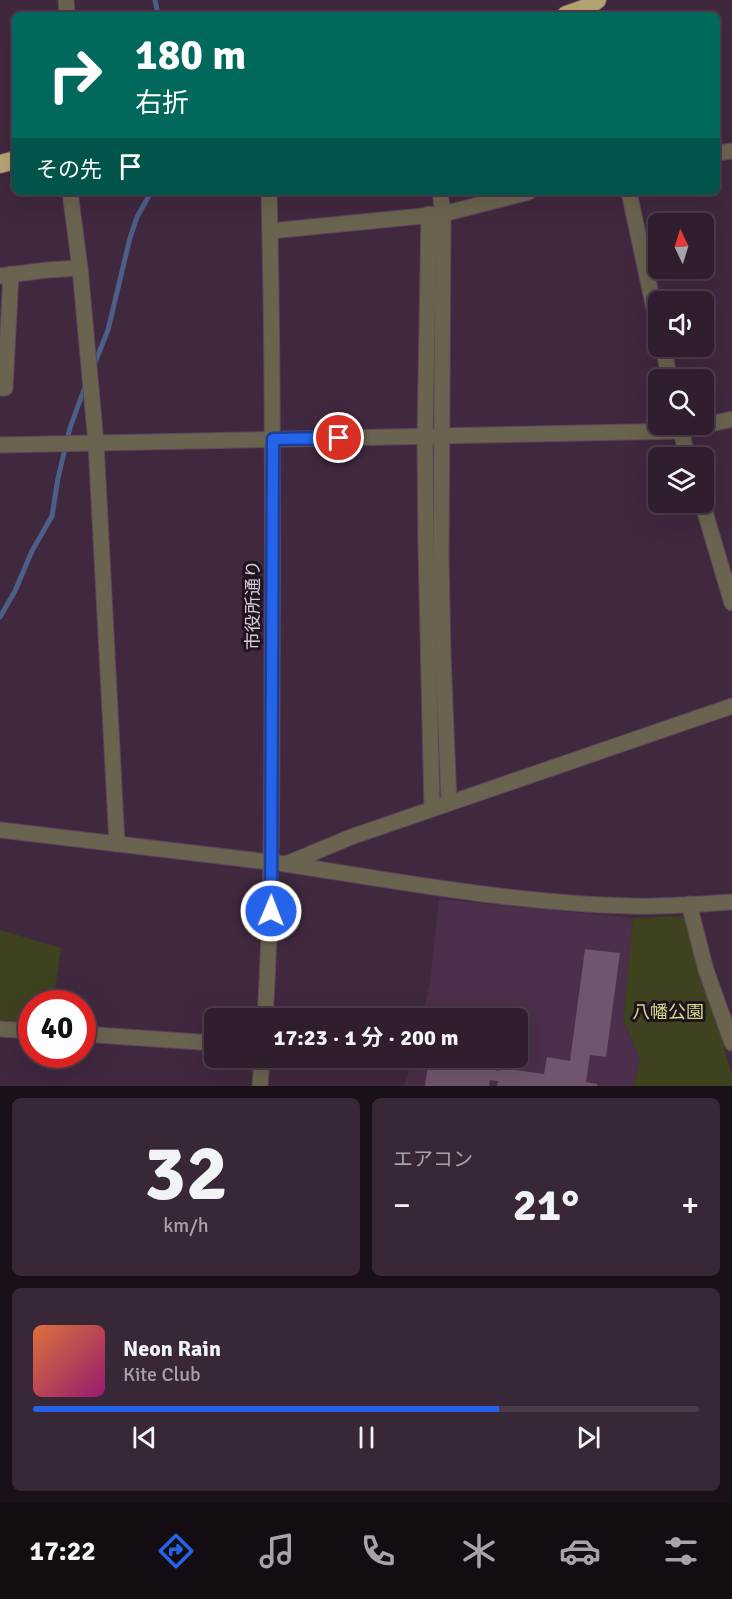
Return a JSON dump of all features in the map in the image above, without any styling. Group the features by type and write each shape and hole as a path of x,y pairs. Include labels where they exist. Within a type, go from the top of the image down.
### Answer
{"highway":[{"path":"574,12 589,6"}],"street":[{"path":"70,195 80,268 96,443 117,844"},
{"name":"市役所通り","path":"266,1008 278,863 269,195"},
{"path":"432,808 425,437 436,214 439,195"},
{"path":"270,231 436,214 516,195"},
{"path":"630,195 650,291"},
{"path":"436,214 443,436 442,624 449,803"},
{"path":"0,388 5,388 6,275 80,268"},
{"path":"714,422 732,419"},
{"path":"0,445 425,437 648,429"},
{"path":"705,513 732,603"},
{"path":"278,863 732,706"},
{"path":"0,830 278,863 523,899 634,907 732,902"},
{"path":"689,904 706,970 732,1043"},
{"path":"0,1029 18,1030"},
{"path":"96,1035 204,1042"},
{"path":"260,1086 261,1068"}],"shaded area":[{"path":"439,899 633,918 623,1021 640,1059 634,1086 405,1086 410,1068 528,1068 528,1008 424,1008 430,983"}],"green space":[{"name":"八幡公園","path":"685,916 732,1074 732,1086 634,1086 640,1059 623,1020 633,918"},
{"path":"0,930 61,948 55,990 18,990 18,1021 0,1020"}],"building":[{"path":"585,949 620,953 606,1057 590,1055 586,1082 597,1084 597,1086 497,1086 498,1081 490,1080 489,1086 425,1086 428,1068 494,1068 494,1070 499,1071 500,1068 544,1074 547,1057 570,1061"}],"waterway":[{"path":"155,0 157,12"},
{"path":"94,365 108,330 130,238 137,217 149,195"},
{"path":"0,617 52,516 70,428 86,384"}],"route":[{"path":"271,911 273,439 339,438"}]}
